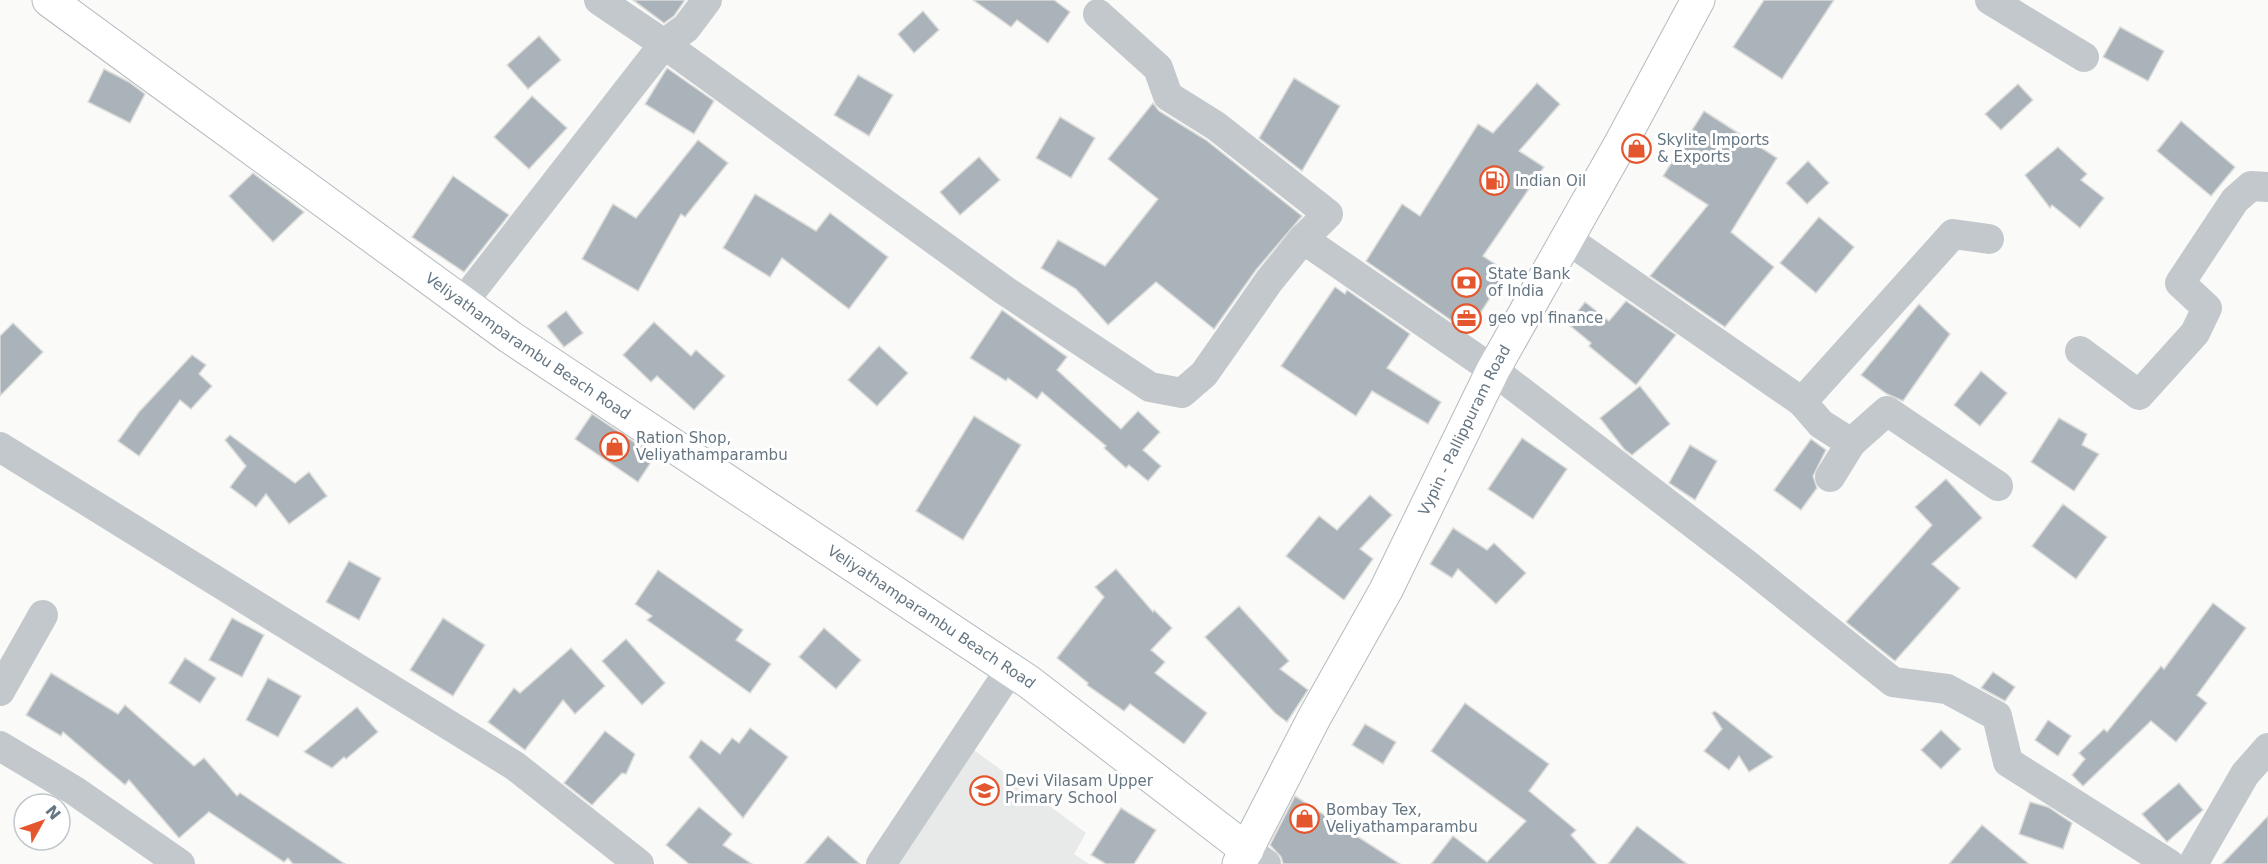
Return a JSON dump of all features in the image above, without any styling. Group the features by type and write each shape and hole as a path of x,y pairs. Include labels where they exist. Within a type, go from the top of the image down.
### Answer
{"main road":[{"name":"Veliyathamparambu Beach Road","path":"49,0 510,337 1029,682 1251,859"},
{"name":"Vypin - Pallippuram Road","path":"1251,859 1314,718 1386,590 1493,370 1698,0"}],"street":[{"path":"599,0 664,44 1004,290 1150,387 1182,393 1204,374 1269,281 1303,239 1328,214 1216,126 1168,96 1158,68 1098,14"},
{"path":"463,302 664,44 686,28 708,0"},
{"path":"1990,0 2084,57"},
{"path":"2080,351 2139,395 2194,333 2207,308 2181,283 2235,200 2251,186 2268,187"},
{"path":"1802,402 1953,234 1989,239"},
{"path":"1303,239 1493,370 1746,564 1893,682 1947,689 1997,716 2008,762 2169,864"},
{"path":"1567,239 1802,402 1821,424 1851,442"},
{"path":"1830,477 1851,442 1887,411 1998,486"},
{"path":"0,447 515,766 639,864"},
{"path":"0,691 44,615"},
{"path":"881,864 1010,670"},
{"path":"0,746 75,791 180,864"},
{"path":"2193,864 2246,774 2268,748"}],"shaded area":[{"name":"Devi Vilasam Upper Primary School","path":"970,747 1086,833 1074,854 1089,864 886,864"}],"building":[{"path":"633,0 685,0 674,16 664,23"},
{"path":"973,0 1054,0 1070,12 1048,43 1017,20 1011,27"},
{"path":"1764,0 1834,0 1782,79 1733,47"},
{"path":"923,11 939,30 914,53 898,34"},
{"path":"2120,27 2164,51 2148,81 2103,57"},
{"path":"539,36 561,60 528,89 507,65"},
{"path":"667,68 714,101 694,134 645,104"},
{"path":"104,69 129,82 145,94 130,123 88,102"},
{"path":"858,75 893,95 869,136 834,115"},
{"path":"1294,78 1340,106 1302,171 1259,138"},
{"path":"1537,83 1560,104 1519,151 1544,167 1483,256 1507,272 1468,332 1366,261 1402,204 1420,216 1478,124 1493,133"},
{"path":"2018,84 2033,100 2001,130 1985,114"},
{"path":"532,96 567,128 529,169 494,137"},
{"path":"1153,103 1159,111 1206,140 1302,216 1256,270 1214,329 1156,282 1108,325 1076,289 1041,268 1058,240 1105,266 1158,199 1108,159"},
{"path":"1704,111 1777,158 1731,232 1774,267 1725,327 1650,276 1708,205 1663,176"},
{"path":"1060,117 1095,138 1071,178 1036,158"},
{"path":"2181,121 2235,167 2211,196 2157,151"},
{"path":"698,140 728,163 685,217 681,214 638,291 582,259 613,204 636,218"},
{"path":"2058,147 2087,174 2081,180 2104,198 2080,228 2052,205 2050,208 2025,175"},
{"path":"979,157 1000,180 960,215 940,192"},
{"path":"1808,161 1829,183 1807,204 1786,183"},
{"path":"253,173 304,212 273,242 229,196"},
{"path":"453,176 509,215 464,272 412,237"},
{"path":"755,194 816,231 830,213 888,257 849,309 782,258 770,277 723,248"},
{"path":"1819,217 1854,247 1816,293 1780,263"},
{"path":"1335,287 1345,294 1347,290 1410,334 1387,368 1441,402 1428,424 1372,391 1356,416 1281,366"},
{"path":"1626,301 1676,335 1636,385 1589,346 1591,343 1568,324 1585,302 1609,321"},
{"path":"1919,304 1950,334 1903,401 1887,394 1861,375"},
{"path":"1002,310 1067,357 1057,370 1121,429 1138,411 1160,432 1143,450 1161,466 1148,481 1129,465 1126,468 1104,448 1106,446 1042,392 1037,399 1008,378 1006,381 970,358"},
{"path":"566,311 583,333 564,347 547,326"},
{"path":"654,322 691,356 696,350 725,376 694,410 657,376 651,382 623,355"},
{"path":"13,323 43,352 0,396 0,336"},
{"path":"879,346 908,373 877,406 848,380"},
{"path":"192,355 206,365 199,374 212,386 191,409 180,400 139,456 118,441 139,412"},
{"path":"1981,371 2007,393 1980,426 1954,405"},
{"path":"1640,386 1670,424 1632,455 1624,449 1600,418"},
{"name":"Ration Shop, Veliyathamparambu","path":"592,414 655,456 638,482 575,439"},
{"path":"974,416 1021,445 963,540 916,511"},
{"path":"2059,418 2087,434 2082,445 2099,454 2074,491 2031,462"},
{"path":"230,435 295,483 309,472 327,496 289,524 266,494 256,507 230,487 246,466 225,440"},
{"path":"1522,438 1567,469 1533,519 1488,489"},
{"path":"1811,439 1826,450 1813,476 1817,488 1801,510 1774,490"},
{"path":"1690,445 1717,461 1695,500 1669,483"},
{"path":"1946,479 1982,518 1932,564 1960,588 1895,661 1846,622 1932,525 1915,507"},
{"path":"1370,495 1392,515 1360,549 1373,559 1344,600 1286,556 1319,516 1337,530"},
{"path":"2063,504 2107,537 2076,579 2032,546"},
{"path":"1453,528 1487,550 1494,543 1526,573 1496,604 1458,569 1452,578 1430,564"},
{"path":"349,561 381,578 359,620 326,602"},
{"path":"1116,569 1153,612 1154,610 1172,628 1151,650 1165,662 1155,673 1207,713 1184,744 1130,704 1124,711 1087,685 1088,683 1057,658 1104,597 1095,587"},
{"path":"658,570 743,630 736,640 771,664 750,693 647,620 652,616 635,604"},
{"path":"2213,603 2246,628 2197,695 2207,703 2176,742 2151,721 2083,786 2072,775 2085,759 2079,753 2104,729 2107,732 2161,666 2164,669"},
{"path":"1239,606 1289,661 1280,669 1308,690 1287,722 1275,713 1205,637"},
{"path":"232,618 264,635 242,677 209,660"},
{"path":"443,618 485,645 453,696 410,670"},
{"path":"824,628 861,660 836,689 799,657"},
{"path":"626,639 665,683 642,705 602,661"},
{"path":"571,648 605,686 575,714 563,700 525,750 488,722 514,688 520,693"},
{"path":"185,658 216,678 200,703 169,683"},
{"path":"1993,672 2015,687 2005,701 1981,688"},
{"path":"51,673 118,714 125,705 194,766 204,758 237,796 240,793 345,864 293,864 288,858 284,862 209,812 179,838 129,780 125,785 63,732 61,736 26,715"},
{"path":"268,678 301,696 278,737 246,720"},
{"path":"1465,703 1549,764 1529,791 1576,830 1571,835 1597,864 1431,864 1453,836 1487,862 1526,821 1431,751"},
{"path":"357,707 378,732 332,768 304,752"},
{"path":"1715,711 1773,757 1749,772 1739,756 1729,770 1704,751 1722,729 1712,713"},
{"path":"2048,720 2071,736 2058,756 2035,740"},
{"path":"1365,724 1396,742 1383,764 1352,745"},
{"path":"750,728 788,757 743,818 689,757 701,740 720,754 732,738 739,743"},
{"path":"1941,730 1961,749 1941,769 1921,750"},
{"path":"605,731 635,754 626,774 622,773 592,805 564,783"},
{"path":"2179,783 2203,810 2167,842 2142,814"},
{"name":"Bombay Tex, Veliyathamparambu","path":"1295,796 1400,864 1283,864 1281,857 1270,845"},
{"path":"2030,802 2048,807 2072,823 2063,849 2019,834"},
{"path":"699,807 732,834 723,845 752,864 689,864 666,845"},
{"path":"1121,808 1156,830 1134,864 1106,864 1091,855"},
{"path":"2268,816 2268,864 2222,864"},
{"path":"1982,825 2029,864 1949,864"},
{"path":"1637,826 1687,864 1608,864"},
{"path":"828,836 860,864 804,864"}],"place":[{"name":"Skylite Imports & Exports","path":"1636,149"},
{"name":"Indian Oil","path":"1494,181"},
{"name":"State Bank of India","path":"1467,283"},
{"name":"geo vpl finance","path":"1467,318"},
{"name":"Ration Shop, Veliyathamparambu","path":"615,447"},
{"name":"Devi Vilasam Upper Primary School","path":"984,790"},
{"name":"Bombay Tex, Veliyathamparambu","path":"1305,819"}]}
